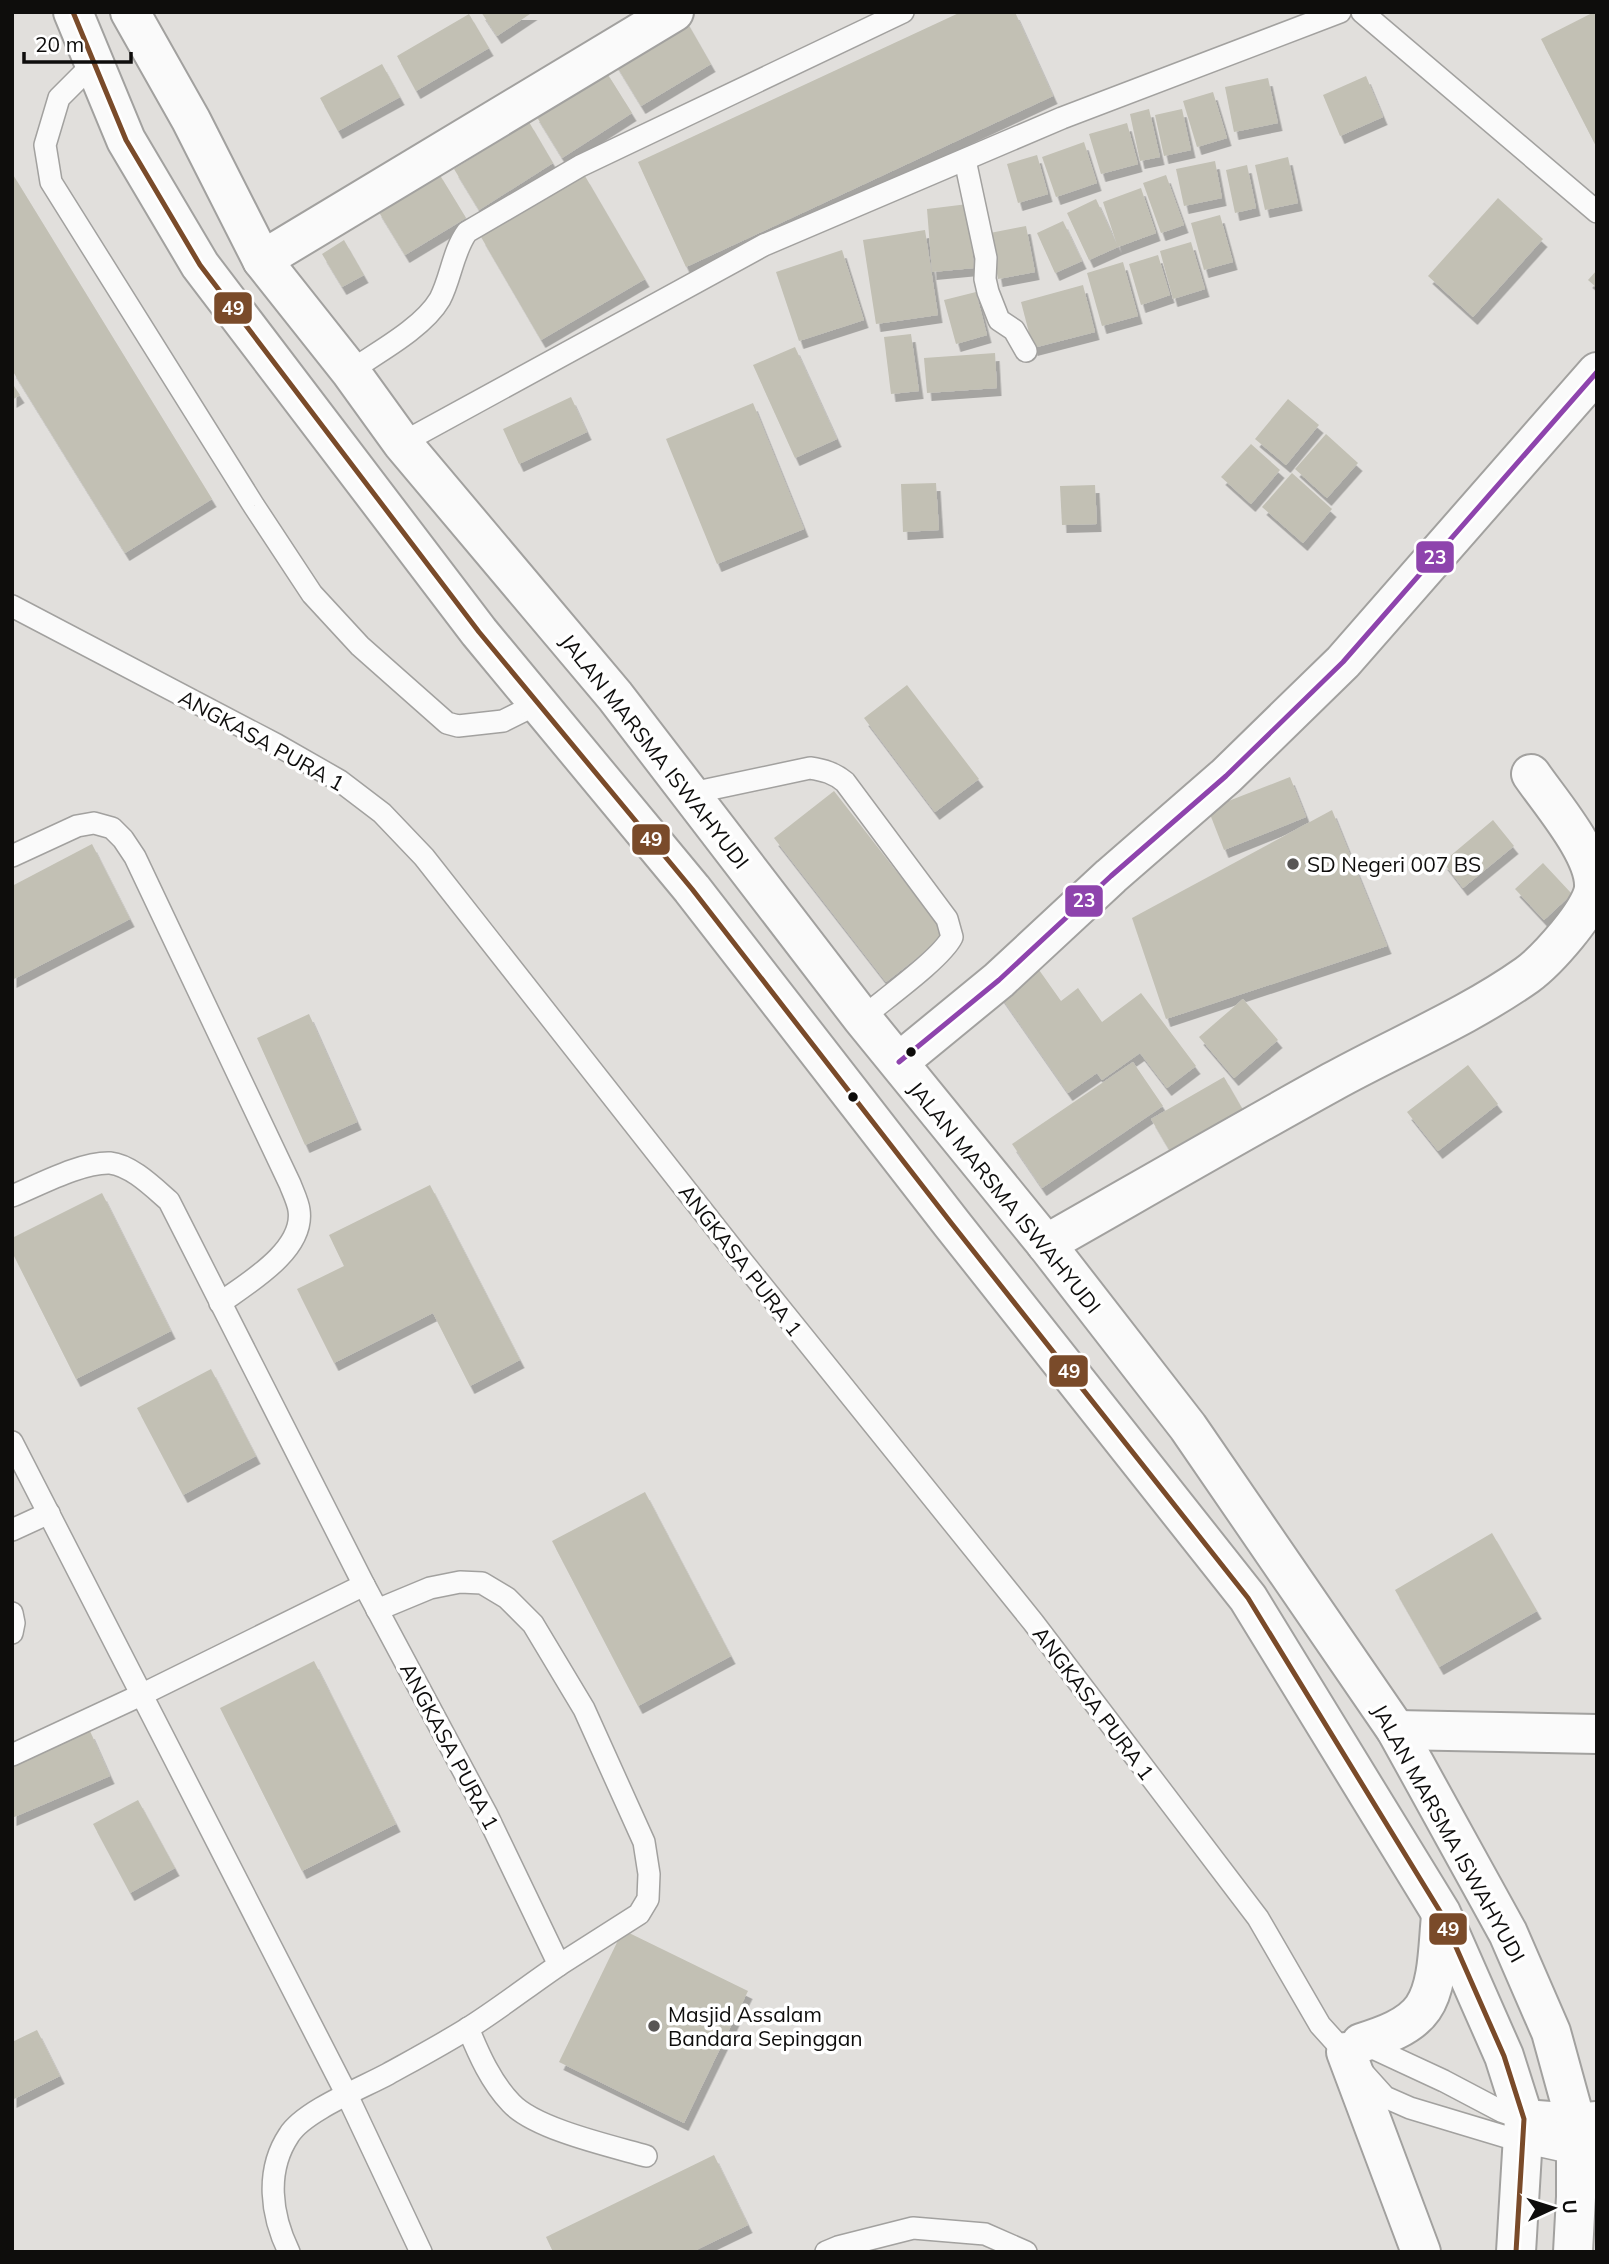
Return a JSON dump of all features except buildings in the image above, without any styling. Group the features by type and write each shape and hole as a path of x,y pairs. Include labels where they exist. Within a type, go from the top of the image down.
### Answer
{"main road":[{"path":"73,12 126,140 200,265 479,632 692,889 952,1224 1248,1598 1441,1913 1504,2056 1523,2131 1516,2246 1574,2246"},
{"name":"JALAN MARSMA ISWAHYUDI","path":"130,12 191,120 262,260 350,370 402,443 615,695 862,1018 1046,1244 1188,1427 1396,1730 1508,1933 1551,2032 1583,2132 1574,2246"},
{"path":"262,260 674,12"},
{"path":"899,1062 999,980 1111,876 1226,776 1343,662 1597,372"},
{"path":"1046,1244 1335,1081 1481,1005 1530,973 1569,933 1586,909 1594,890 1592,871 1586,854 1531,774"},
{"path":"1396,1730 1597,1734"},
{"path":"1421,2252 1354,2047 1389,2034 1423,2008 1436,1966 1441,1913"},
{"path":"1523,2131 1583,2132"}],"lane":[{"path":"350,370 429,314 447,283 467,232 580,166 903,12"},
{"path":"402,443 737,259 1062,118 1340,12"},
{"path":"1362,12 1597,212"},
{"path":"94,63 59,98 45,145 51,182 312,594 360,646 447,723 458,726 503,721 538,703"},
{"path":"965,160 986,258 985,279 988,292 999,320 1014,330 1026,351"},
{"name":"ANGKASA PURA 1","path":"12,606 277,745 340,781 382,813 424,857 738,1256 1033,1622 1258,1918 1320,2025 1354,2047 1385,2097 1410,2108 1523,2131"},
{"path":"692,793 810,768 824,770 845,782 947,919 952,937 935,957 862,1018"},
{"path":"12,856 77,826 94,823 112,828 123,839 135,857 290,1184 299,1212 297,1230 280,1259 220,1303"},
{"name":"ANGKASA PURA 1","path":"12,1196 83,1168 111,1163 141,1176 169,1201 364,1585 487,1815 559,1965"},
{"path":"12,1442 347,2095 421,2252"},
{"path":"12,1530 49,1513"},
{"path":"289,2252 273,2202 272,2178 279,2154 290,2133 302,2121 468,2028 639,1914 648,1899 649,1874 644,1842 584,1709 533,1624 508,1598 482,1583 460,1581 430,1588 377,1610"},
{"path":"12,1755 364,1585"},
{"path":"12,1613 12,1633"},
{"path":"468,2028 485,2067 512,2105 564,2132 646,2156"},
{"path":"1354,2047 1444,2081 1501,2111 1523,2131"},
{"path":"826,2252 914,2228 985,2234 1026,2252"}],"transit line":[{"name":"49","path":"73,12 126,140 200,265 479,632 692,889 952,1224 1248,1598 1441,1913 1504,2056 1524,2119 1516,2252"},
{"name":"23","path":"899,1062 999,980 1111,876 1226,776 1343,662 1597,372"}],"place":[{"name":"SD Negeri 007 BS","path":"1293,864"},
{"name":"Masjid Assalam Bandara Sepinggan","path":"654,2026"}]}
